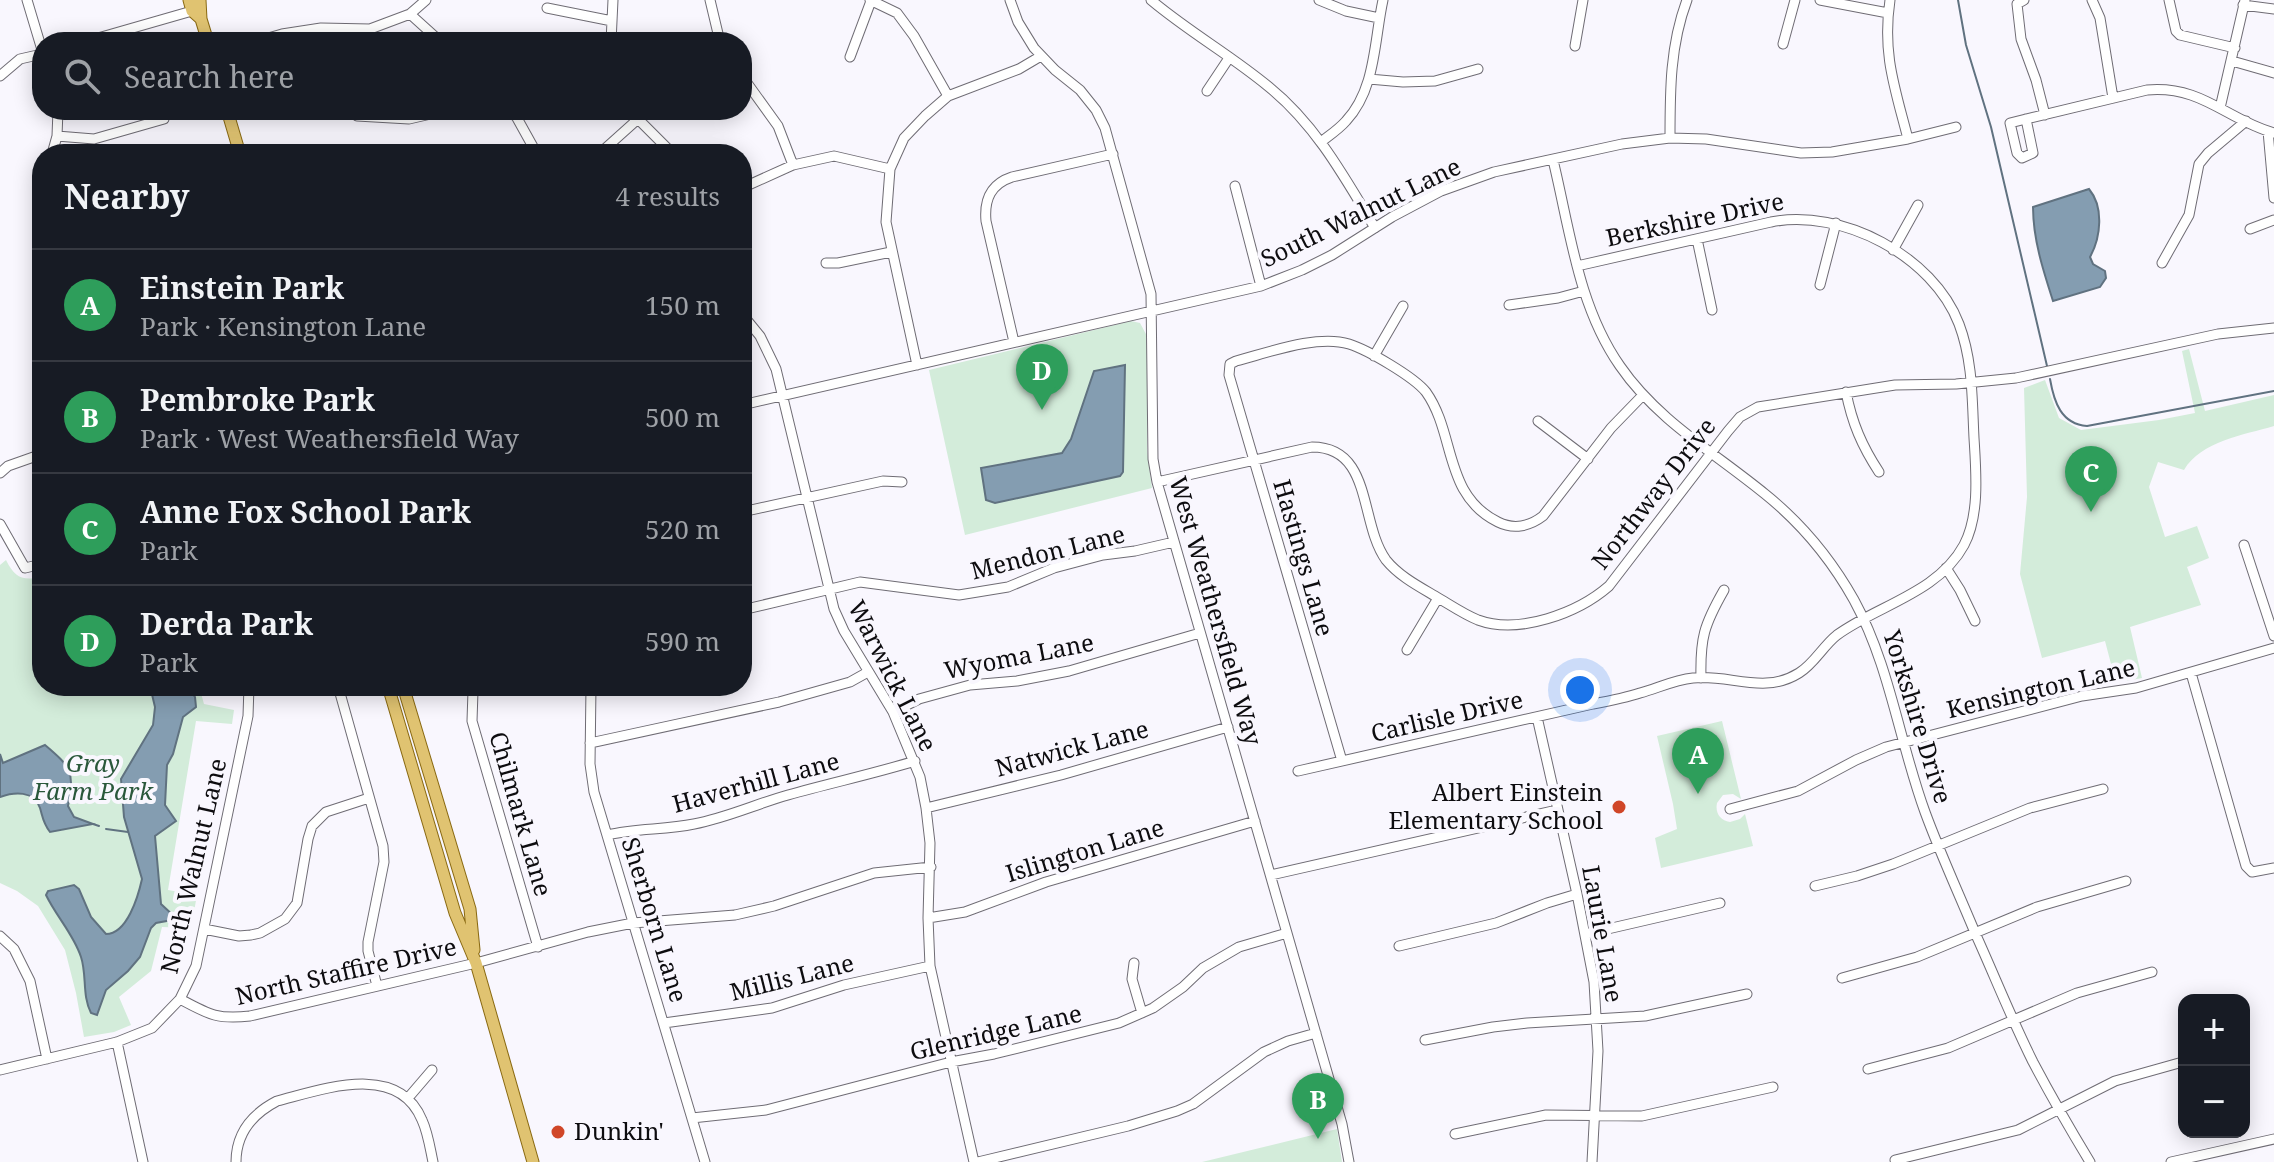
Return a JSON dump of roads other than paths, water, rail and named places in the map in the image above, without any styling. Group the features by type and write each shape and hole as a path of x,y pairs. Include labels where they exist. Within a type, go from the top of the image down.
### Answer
{"main road":[{"path":"200,0 194,10 204,32"},
{"path":"230,120 237,144"},
{"path":"391,696 455,913 476,963 533,1162"},
{"path":"406,696 470,909 476,963"}],"street":[{"path":"27,0 36,32"},
{"path":"295,32 321,28 370,29 410,14 426,0"},
{"path":"611,32 613,0"},
{"path":"710,0 718,32"},
{"path":"850,57 871,0 897,13 914,36 948,96"},
{"name":"West Weathersfield Way","path":"1010,0 1022,31 1041,56 1090,101 1101,118 1113,154 1151,294 1153,459 1157,482 1345,1132 1349,1162"},
{"path":"1151,0 1271,88 1321,142 1375,228"},
{"path":"1319,0 1346,11 1379,18"},
{"path":"1321,142 1345,122 1360,103 1369,79 1383,0"},
{"path":"1575,46 1583,0"},
{"path":"1670,138 1673,56 1687,0"},
{"path":"1783,44 1795,0"},
{"path":"1820,0 1888,13"},
{"path":"1890,0 1886,36 1889,63 1908,139"},
{"path":"2024,0 2017,4 2021,39 2045,115"},
{"path":"2092,0 2100,18 2113,98"},
{"path":"2169,0 2176,31 2180,35 2235,48"},
{"path":"2220,108 2244,2 2274,9"},
{"path":"547,8 612,21"},
{"path":"118,32 194,10"},
{"path":"410,14 430,32"},
{"path":"0,76 20,59 32,55"},
{"path":"917,365 886,222 890,169 904,138 948,96 1019,69 1041,56"},
{"path":"1207,91 1229,58"},
{"path":"2232,61 2274,73"},
{"path":"1369,79 1435,81 1478,69"},
{"path":"2026,119 2033,152 2022,158 2010,123 2026,119 2045,115 2113,98 2162,89 2192,95 2271,132 2274,198"},
{"path":"752,90 778,126 793,165"},
{"path":"55,144 58,120"},
{"path":"57,136 94,139 160,120"},
{"path":"518,120 531,144"},
{"path":"608,144 630,120"},
{"path":"640,120 663,144"},
{"path":"2162,263 2189,215 2199,164 2246,121"},
{"name":"South Walnut Lane","path":"752,403 1261,286 1318,262 1441,191 1494,172 1622,144 1670,138 1706,139 1801,153 1832,152 1956,127"},
{"path":"1014,342 986,221 985,207 990,193 1001,181 1012,177 1113,154"},
{"path":"752,183 793,165 834,156 890,169"},
{"name":"Yorkshire Drive","path":"1553,160 1584,291 1609,349 1643,395 1664,416 1764,493 1801,527 1840,576 1864,620 1886,674 1923,809 1938,846 2014,1021 2090,1162"},
{"path":"1235,186 1261,286"},
{"path":"1893,250 1918,205"},
{"name":"Berkshire Drive","path":"1577,266 1788,219 1836,223 1893,250 1928,276 1954,312 1967,352 1971,383"},
{"path":"2250,229 2274,220"},
{"path":"1820,285 1836,223"},
{"path":"1697,239 1712,310"},
{"path":"826,263 891,252"},
{"path":"1509,305 1584,291"},
{"path":"1403,306 1374,356 1425,391 1436,411 1462,488 1482,511 1500,523 1522,526 1539,519 1620,418 1643,395"},
{"name":"Warwick Lane","path":"752,327 767,347 776,369 828,588 839,620 893,712 915,761 926,808 931,867 928,918 930,966 976,1162"},
{"name":"Northway Drive","path":"1157,482 1312,447 1328,448 1343,456 1356,474 1384,557 1398,572 1479,620 1505,626 1579,608 1600,594 1619,576 1735,423 1758,407 1906,384 1971,383 2046,373 2234,331 2274,328"},
{"name":"Hastings Lane","path":"1342,761 1253,461 1229,366 1236,361 1320,342 1348,344 1374,356"},
{"name":"Carlisle Drive","path":"1298,771 1628,697 1680,681 1718,678 1762,685 1783,681 1807,668 1839,634 1906,597 1946,568 1965,543 1973,512 1975,458 1971,383"},
{"path":"1846,392 1854,427 1879,472"},
{"path":"1538,421 1588,459"},
{"path":"0,473 8,466 32,458"},
{"path":"752,510 883,481 902,482"},
{"path":"0,524 25,568 32,566"},
{"name":"Mendon Lane","path":"752,607 860,582 959,595 1008,587 1054,568 1103,555 1174,542"},
{"path":"2244,545 2274,636"},
{"path":"1946,568 1975,621"},
{"path":"1701,678 1702,637 1709,616 1724,590"},
{"path":"1407,650 1438,598"},
{"path":"2263,603 2274,600"},
{"name":"Wyoma Lane","path":"893,712 919,699 970,685 1017,681 1069,671 1200,633"},
{"name":"Kensington Lane","path":"1730,809 1798,791 1866,755 1904,742 2082,696 2136,688 2274,648"},
{"path":"590,743 789,699 850,682 868,672"},
{"path":"2191,673 2246,866 2252,872 2274,868"},
{"name":"North Walnut Lane","path":"0,1070 117,1042 152,1028 180,999 196,966 248,716 249,696"},
{"path":"341,696 384,853 368,942 377,986"},
{"name":"Chilmark Lane","path":"476,696 471,717 473,726 538,947"},
{"name":"Sherborn Lane","path":"591,696 592,781 705,1162"},
{"name":"Laurie Lane","path":"1537,717 1594,982 1598,1060 1592,1162"},
{"name":"Natwick Lane","path":"926,808 1061,775 1228,727"},
{"name":"Haverhill Lane","path":"607,835 708,821 782,797 915,761"},
{"path":"1815,886 1874,871 2020,811 2103,789"},
{"path":"204,929 239,936 251,935 285,919 297,903 312,826 326,812 369,798"},
{"path":"1271,875 1557,810"},
{"name":"Islington Lane","path":"928,918 965,912 1046,882 1255,821"},
{"name":"North Staffire Drive","path":"180,999 211,1015 230,1019 250,1016 476,963 588,932 633,923 735,915 774,906 874,873 931,867"},
{"path":"1842,978 1917,957 2046,904 2126,881"},
{"path":"1399,946 1496,923 1577,894"},
{"path":"1586,934 1720,903"},
{"name":"Glenridge Lane","path":"692,1118 766,1110 951,1062 1103,1028 1142,1013 1183,987 1203,968 1239,947 1287,933"},
{"path":"0,936 14,949 30,981 47,1059"},
{"path":"1134,963 1132,979 1142,1013"},
{"name":"Millis Lane","path":"664,1023 772,1008 844,985 930,966"},
{"path":"1868,1069 1948,1048 2077,993 2152,972"},
{"path":"1425,1040 1493,1027 1656,1014 1747,994"},
{"path":"976,1162 1128,1126 1177,1111 1193,1104 1264,1052 1316,1033"},
{"path":"117,1042 143,1162"},
{"path":"1895,1160 2002,1135 2025,1127 2115,1081 2178,1063"},
{"path":"408,1098 432,1070"},
{"path":"236,1162 238,1143 248,1123 277,1101 368,1083 400,1092 408,1098 422,1118 433,1162"},
{"path":"1455,1134 1536,1116 1642,1116 1773,1087"},
{"path":"2171,1162 2274,1139"}],"water":[{"path":"2089,189 2099,213 2097,240 2090,257 2093,264 2105,271 2106,278 2100,287 2053,301 2037,243 2033,207"},
{"path":"1125,365 1123,472 1120,476 995,503 986,500 981,468 1062,453 1071,439 1094,371"},
{"path":"152,696 195,697 196,707 183,717 167,765 165,805 176,821 155,836 161,904 175,917 156,923 151,928 140,957 106,990 97,1015 91,1013 88,1006 78,949 46,895 48,891 74,885 79,889 91,917 106,934 120,928 126,921 142,879 124,817 121,779 153,725"},
{"path":"45,745 69,771 68,806 74,817 93,824 50,832 33,798 17,794 0,797 0,754 3,763"}],"waterway":[{"path":"1958,0 1966,45 1991,127 2047,366"},
{"path":"2050,379 2060,410 2071,421 2087,426 2274,391"},
{"path":"93,824 99,826"},
{"path":"106,829 128,832"}],"place":[{"name":"Derda Park","path":"1042,410"},
{"name":"Anne Fox School Park","path":"2091,512"},
{"name":"Einstein Park","path":"1698,794"},
{"name":"Albert Einstein Elementary School","path":"1619,807"},
{"name":"Dunkin'","path":"558,1132"},
{"name":"Pembroke Park","path":"1318,1139"}],"park label":[{"name":"Gray Farm Park","path":"93,778"}]}
